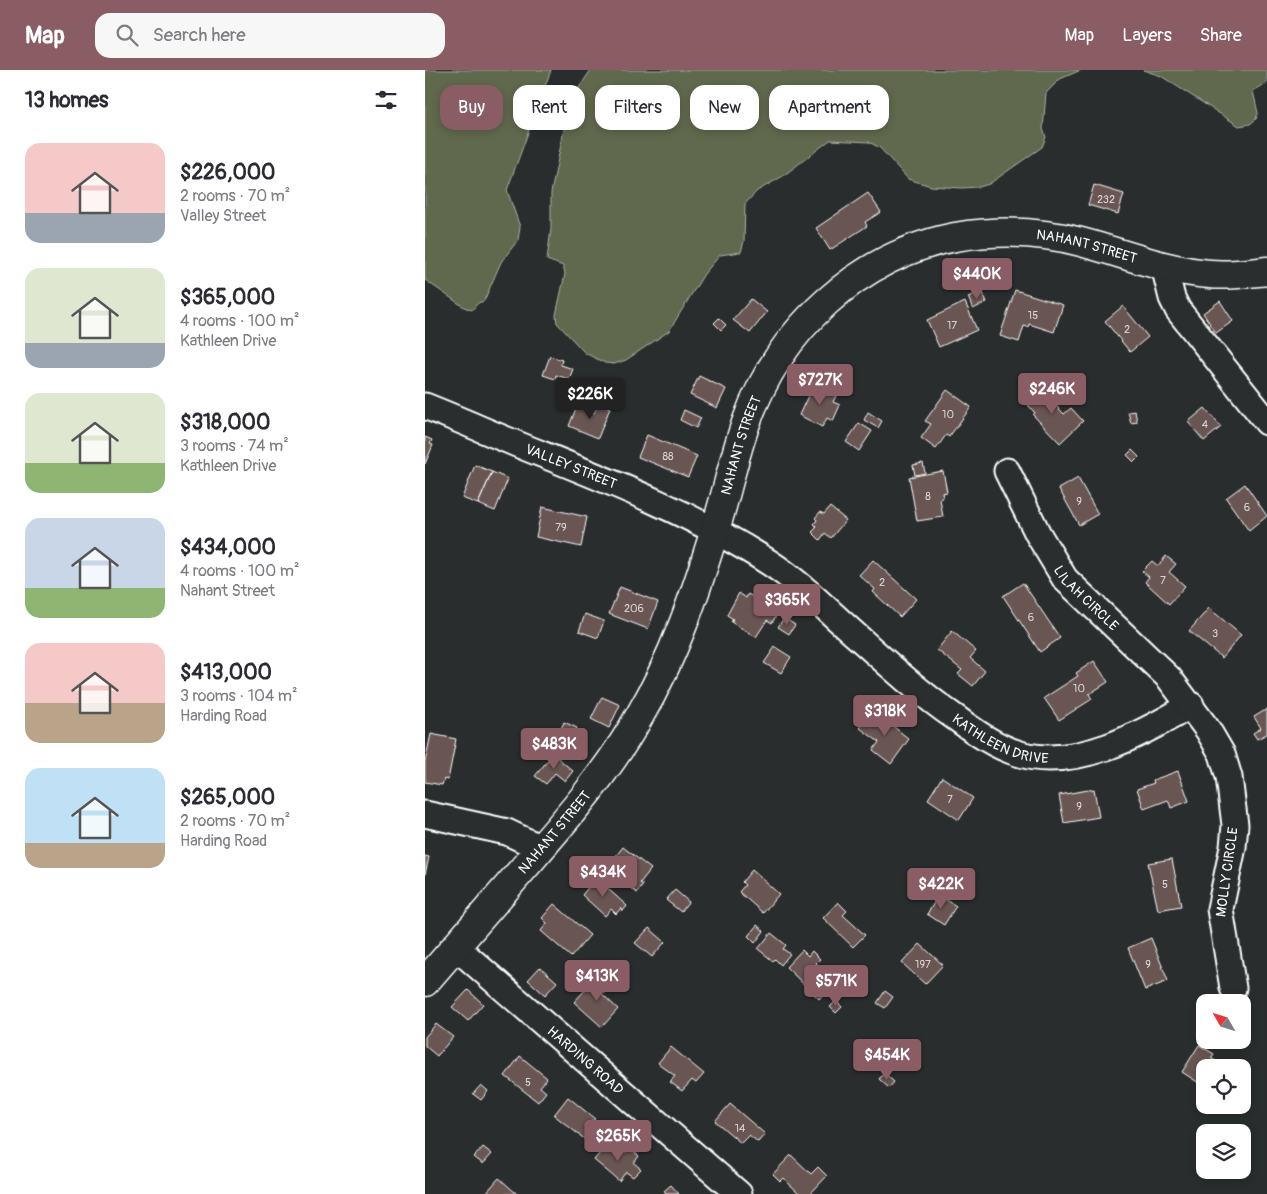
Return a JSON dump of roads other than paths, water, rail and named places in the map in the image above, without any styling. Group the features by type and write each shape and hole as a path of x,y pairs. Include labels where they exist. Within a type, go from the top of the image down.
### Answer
{"main road":[{"name":"NAHANT STREET","path":"425,982 541,848 602,772 640,715 674,646 715,531 734,458 746,421 773,367 809,318 847,284 868,270 926,244 984,233 1013,232 1061,238 1164,266 1209,274 1267,271"}],"street":[{"path":"1164,266 1172,298 1179,310 1267,422"},
{"name":"VALLEY STREET","path":"425,406 631,490 715,531"},
{"name":"LILAH CIRCLE","path":"1007,471 1038,534 1065,579 1156,665 1191,705"},
{"name":"KATHLEEN DRIVE","path":"715,531 788,575 895,670 945,710 987,738 1018,753 1053,758 1102,748 1155,726 1191,705"},
{"name":"MOLLY CIRCLE","path":"1191,705 1222,754 1233,800 1233,847 1220,909 1233,988"},
{"path":"425,814 464,821 507,832 541,848"},
{"name":"HARDING ROAD","path":"456,947 739,1194"}]}
